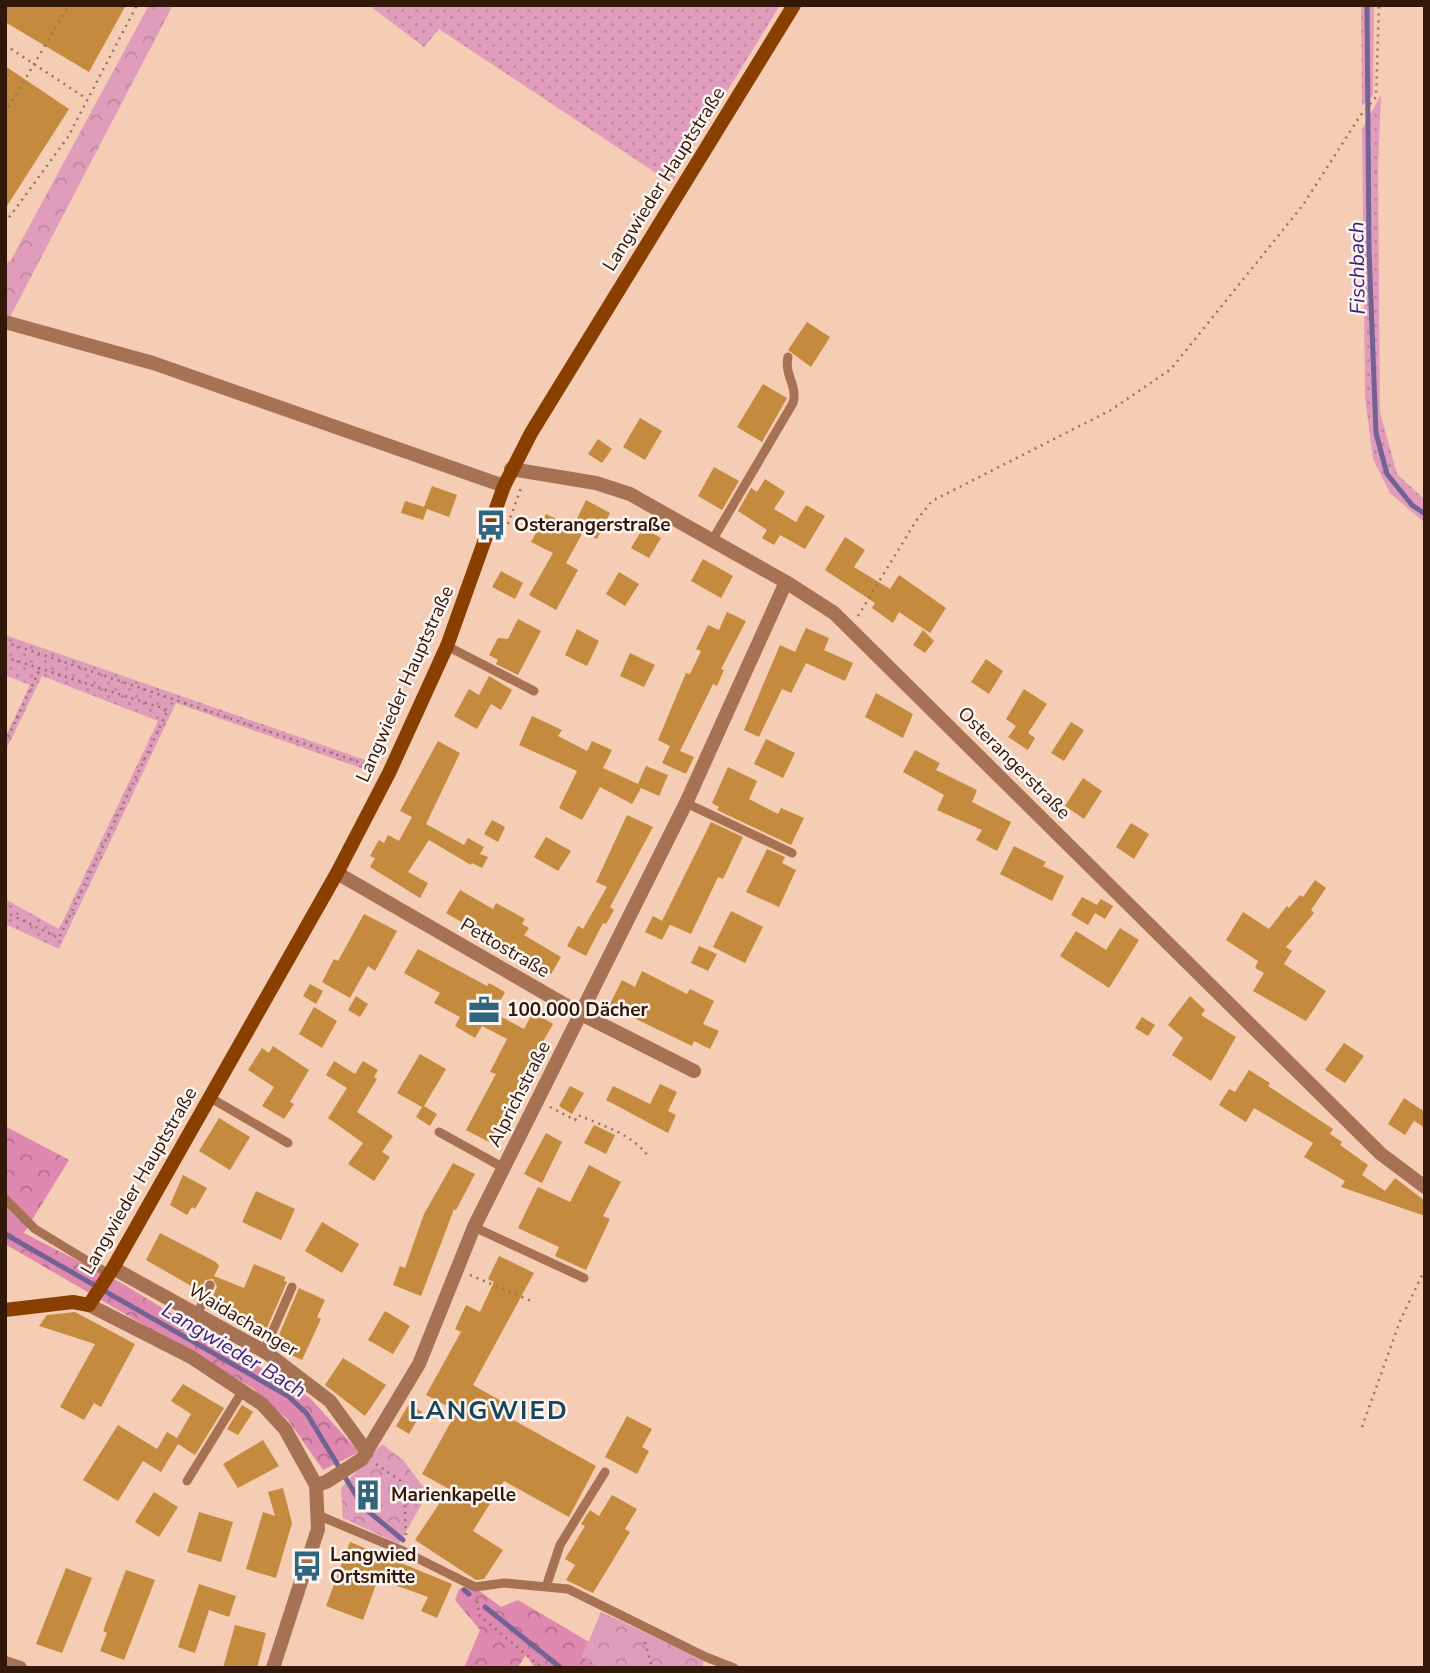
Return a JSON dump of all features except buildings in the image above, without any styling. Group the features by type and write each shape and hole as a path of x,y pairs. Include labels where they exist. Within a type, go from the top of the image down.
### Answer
{"street":[{"name":"Langwieder Hauptstraße","path":"91,1302 337,873 390,772 447,646 511,469 794,5"},
{"path":"5,322 153,363 504,486"},
{"name":"Osterangerstraße","path":"511,469 596,483 630,494 786,582 848,626 1363,1136 1425,1187"},
{"name":"Alprichstraße","path":"321,1483 356,1465 367,1452 419,1364 474,1227 686,803 786,582"},
{"name":"Pettostraße","path":"337,873 581,1014 694,1071"},
{"name":"Waidachanger","path":"111,1271 198,1313 264,1351 330,1401 367,1452"},
{"path":"5,1310 91,1302 191,1357 243,1390 276,1416 321,1483 320,1516 315,1542 273,1668"},
{"path":"5,1663 20,1668"}],"lane":[{"path":"713,539 793,403 796,392 786,368 788,357"},
{"path":"447,646 534,691"},
{"path":"686,803 792,853"},
{"path":"209,1097 288,1143"},
{"path":"439,1132 504,1168"},
{"path":"5,1199 35,1229 111,1271"},
{"path":"474,1227 584,1278"},
{"path":"198,1313 210,1285"},
{"path":"264,1351 292,1287"},
{"path":"187,1481 243,1390"},
{"path":"547,1587 560,1545 605,1472"},
{"path":"320,1516 403,1551 475,1587 504,1583 568,1589 734,1668"}],"path":[{"path":"5,114 69,5"},
{"path":"5,223 39,181 88,100 137,5"},
{"path":"848,626 863,611 916,522 932,501 1111,410 1171,369 1303,205 1360,116 1376,97 1379,5"},
{"path":"5,45 88,100"},
{"path":"503,534 526,472"},
{"path":"5,642 390,772"},
{"path":"5,657 168,710 59,938 5,912"},
{"path":"5,743 40,669"},
{"path":"537,1101 575,1120 578,1115 621,1134 641,1146 648,1156"},
{"path":"457,1269 531,1300"},
{"path":"1362,1427 1400,1321 1425,1269"},
{"path":"367,1452 373,1462 404,1483 406,1538 403,1551"},
{"path":"475,1587 479,1615 542,1668"},
{"path":"642,1632 652,1668"}],"green space":[{"path":"149,5 173,5 9,319 5,318 5,265 11,260"},
{"path":"369,5 780,5 671,183 439,29 424,47"},
{"path":"1361,5 1374,5 1373,95 1362,106"},
{"path":"1381,95 1378,167 1380,412 1397,474 1425,500 1425,523 1390,493 1373,459 1365,397 1362,129"},
{"path":"5,635 374,763 369,771 176,703 59,949 5,924 5,899 59,929 158,721 42,676 5,752 5,738 30,685 5,675"},
{"path":"5,1126 69,1160 24,1233 123,1284 310,1398 359,1452 323,1470 288,1420 254,1389 5,1244"},
{"path":"382,1444 403,1460 428,1493 399,1544 343,1518 341,1488"},
{"path":"470,1584 501,1607 518,1600 589,1642 582,1657 601,1668 535,1668 526,1655 517,1668 464,1668 480,1630 455,1600 459,1589"},
{"path":"601,1612 704,1660 702,1668 601,1668 582,1657"}],"waterway":[{"name":"Fischbach","path":"1367,5 1369,250 1376,433 1387,474 1412,505 1425,514"},
{"name":"Langwieder Bach","path":"5,1234 288,1396 307,1414 363,1507 403,1540"},
{"name":"Langwieder Bach","path":"464,1590 469,1594"},
{"name":"Langwieder Bach","path":"485,1607 561,1668"}],"place":[{"name":"Osterangerstraße","path":"491,525"},
{"name":"100.000 Dächer","path":"484,1010"},
{"name":"Marienkapelle","path":"368,1495"},
{"name":"Langwied Ortsmitte","path":"307,1566"}],"district":[{"name":"LANGWIED","path":"489,1410"}]}
